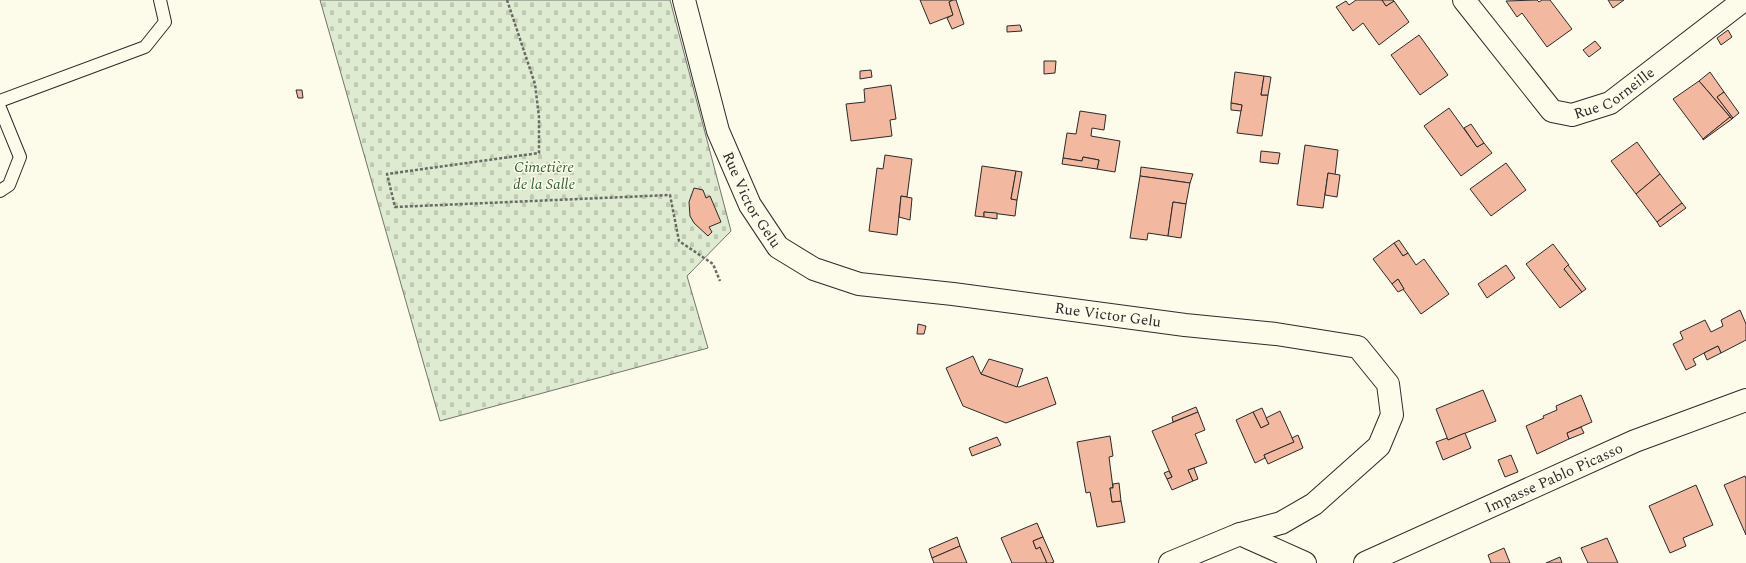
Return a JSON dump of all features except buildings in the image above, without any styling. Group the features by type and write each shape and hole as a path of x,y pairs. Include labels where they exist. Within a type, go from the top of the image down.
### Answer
{"street":[{"name":"Rue Victor Gelu","path":"684,0 718,131 750,205 778,247 814,269 859,284 953,294 1185,325 1276,334 1358,347 1388,384 1392,415 1379,446 1314,504 1281,523 1240,534 1170,563"},
{"name":"Rue Corneille","path":"1464,0 1552,111 1572,115 1610,102 1744,0"},
{"name":"Impasse Pablo Picasso","path":"1365,563 1635,441 1746,400"},
{"path":"1240,534 1305,563"}],"lane":[{"path":"0,102 145,47 165,22 160,0"},
{"path":"0,108 20,157 9,185 0,191"}],"path":[{"path":"507,0 535,84 539,117 539,153 387,174 395,207 670,196 679,241 713,264 720,281"}],"green space":[{"name":"Cimetière de la Salle","path":"320,0 670,0 731,231 687,276 708,348 440,421"}]}
